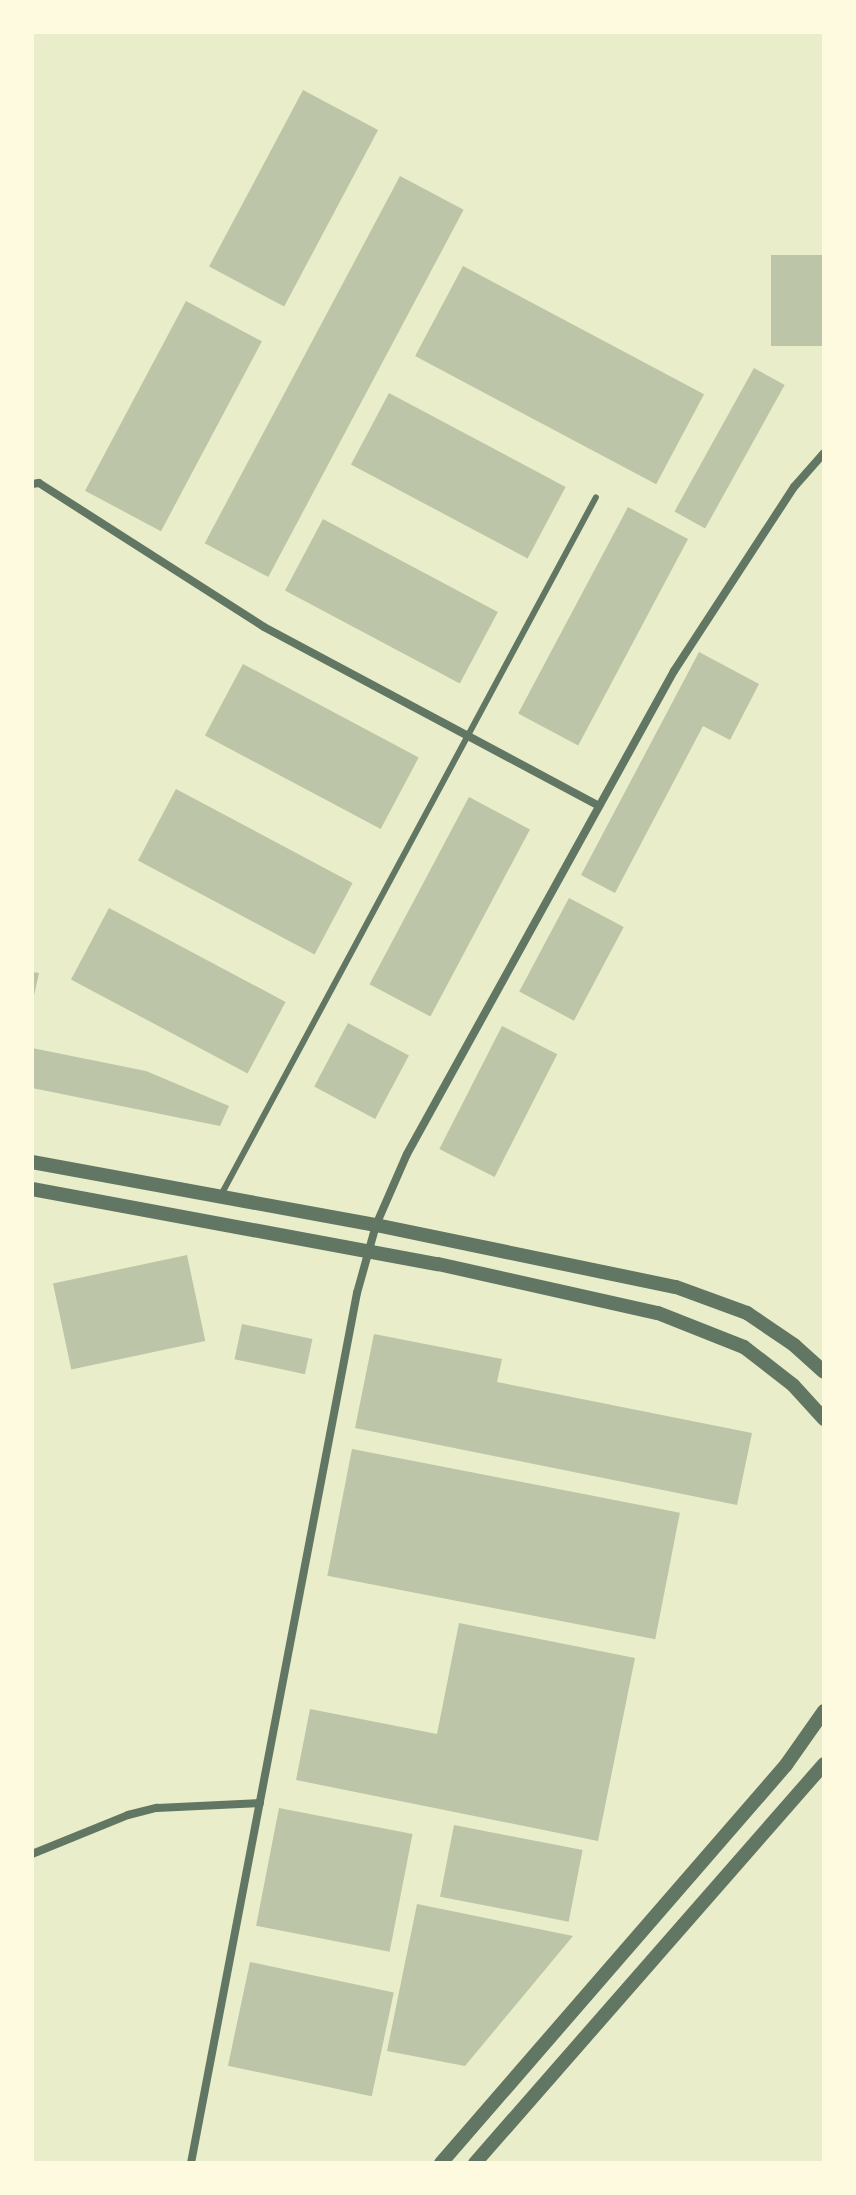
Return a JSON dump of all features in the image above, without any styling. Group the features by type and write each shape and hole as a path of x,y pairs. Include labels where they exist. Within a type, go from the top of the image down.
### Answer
{"street":[{"path":"191,2163 367,1251 376,1225 407,1154 599,806 709,615 794,487 824,453"},
{"path":"32,484 39,483 264,627 599,806"},
{"path":"32,1162 376,1225 634,1277 701,1294 747,1313 794,1345 824,1372"},
{"path":"32,1189 367,1251 627,1304 686,1322 761,1359 793,1385 824,1419"},
{"path":"441,2163 786,1765 824,1711"},
{"path":"475,2163 824,1764"},
{"path":"32,1854 128,1815 157,1808 260,1803"}],"lane":[{"path":"220,1196 596,497"}],"building":[{"path":"303,90 378,130 284,306 209,267"},
{"path":"400,176 464,210 268,577 205,543"},
{"path":"771,255 824,255 824,346 771,346"},
{"path":"463,266 704,394 656,484 415,356"},
{"path":"186,301 262,341 161,531 85,491"},
{"path":"754,368 785,385 705,528 674,511"},
{"path":"389,393 566,487 528,558 351,465"},
{"path":"628,507 688,539 578,746 518,714"},
{"path":"323,519 498,612 460,683 285,591"},
{"path":"699,652 759,684 730,740 703,726 615,893 581,875"},
{"path":"243,664 419,757 381,829 205,736"},
{"path":"176,789 353,883 315,954 138,861"},
{"path":"469,797 530,829 430,1017 369,984"},
{"path":"569,898 624,927 574,1021 519,992"},
{"path":"109,908 286,1002 248,1073 71,980"},
{"path":"32,972 39,973 33,1000 32,999"},
{"path":"348,1023 409,1055 375,1119 314,1087"},
{"path":"502,1026 557,1054 495,1177 439,1149"},
{"path":"32,1048 146,1071 229,1106 220,1126 32,1088"},
{"path":"187,1255 205,1341 71,1370 53,1283"},
{"path":"242,1324 312,1339 305,1374 235,1359"},
{"path":"374,1334 502,1359 497,1382 752,1433 737,1505 355,1428"},
{"path":"352,1449 680,1513 655,1639 327,1576"},
{"path":"459,1623 635,1658 598,1841 296,1780 310,1709 437,1734"},
{"path":"279,1808 413,1834 390,1952 256,1926"},
{"path":"454,1825 583,1850 569,1922 440,1897"},
{"path":"417,1904 573,1936 465,2066 387,2051"},
{"path":"250,1962 394,1993 372,2096 228,2066"}]}
